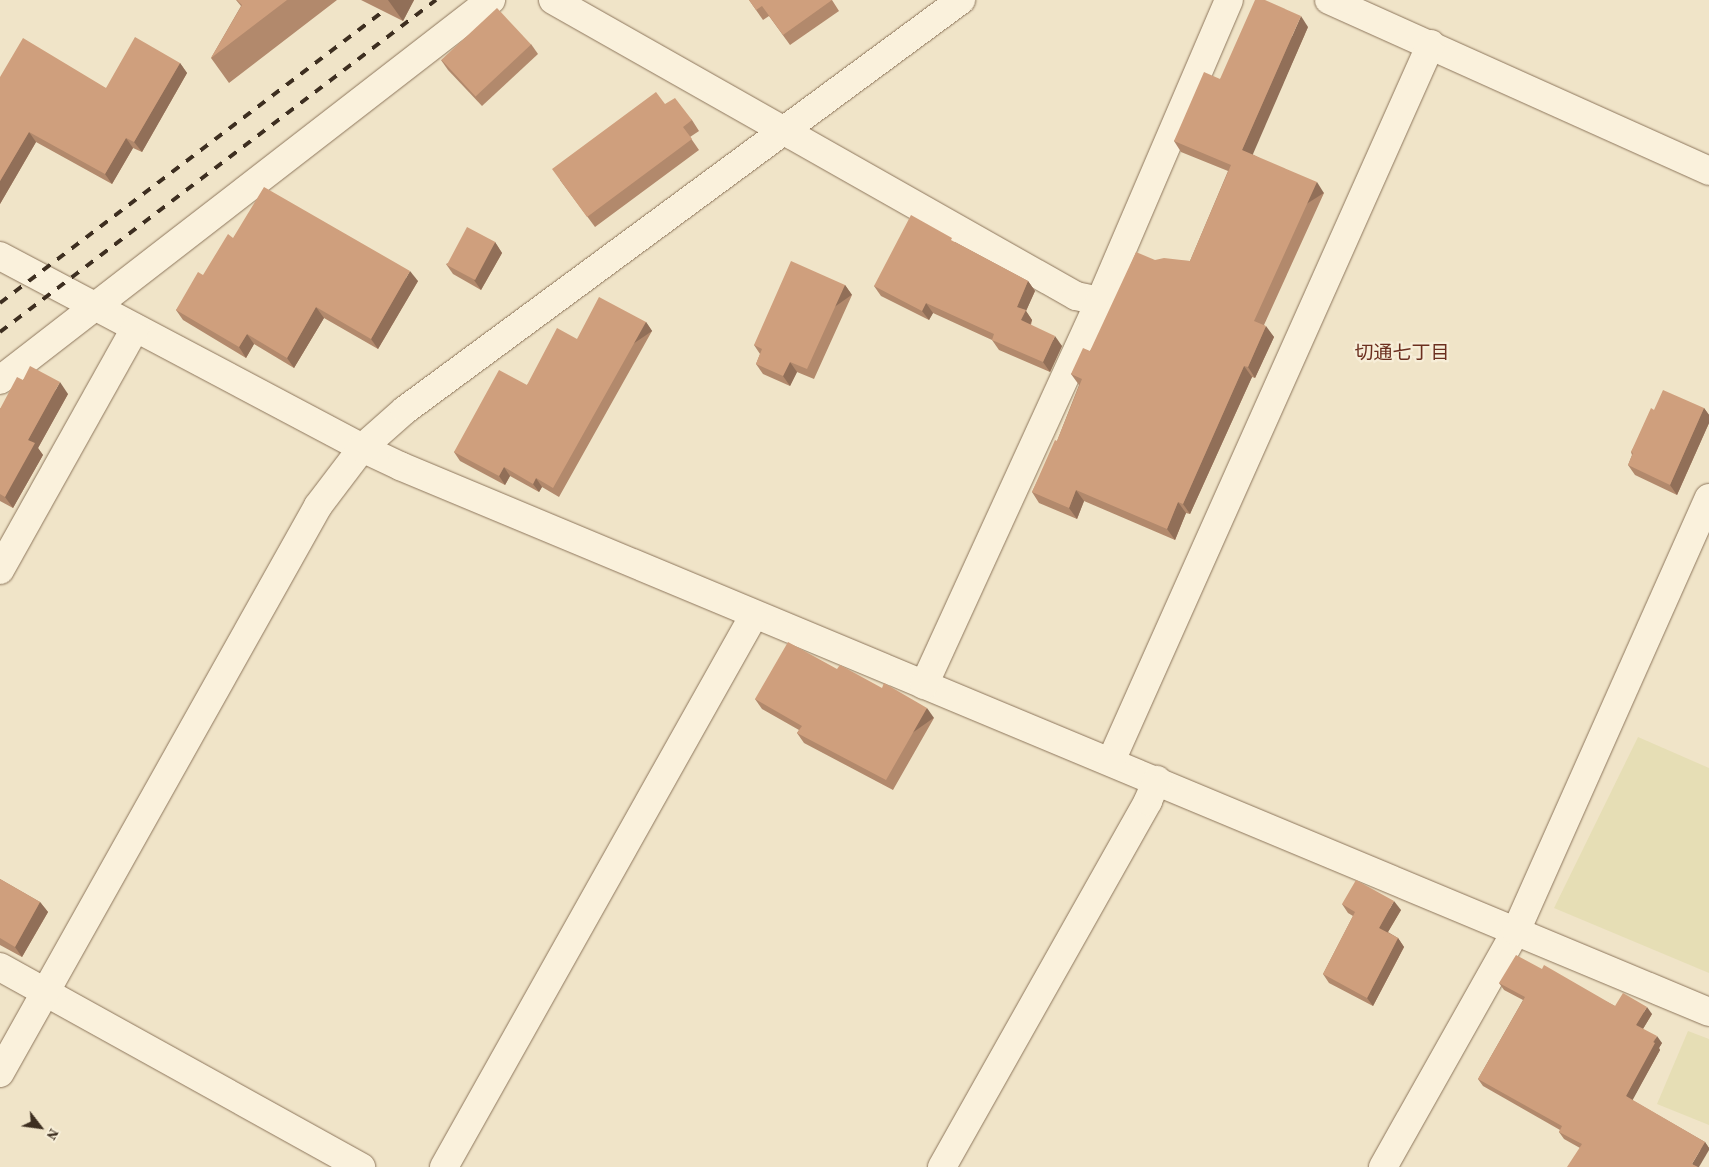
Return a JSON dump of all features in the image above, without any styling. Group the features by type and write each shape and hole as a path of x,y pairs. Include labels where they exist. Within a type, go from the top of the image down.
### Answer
{"street":[{"path":"0,380 93,306 491,0"},
{"path":"553,0 1076,296 1100,301"},
{"path":"0,1073 318,506 362,448 405,410 960,0"},
{"path":"924,685 1100,301 1228,0"},
{"path":"1329,0 1431,44 1709,171"},
{"path":"1111,761 1431,44"},
{"path":"0,256 362,448 754,615 1157,780 1709,1012"},
{"path":"0,570 135,328"},
{"path":"1383,1167 1516,931 1709,498"},
{"path":"444,1167 754,615"},
{"path":"942,1167 1148,801 1157,780"},
{"path":"0,967 361,1167"}],"shaded area":[{"path":"1638,737 1709,768 1709,973 1554,908"},
{"path":"1688,1031 1709,1039 1709,1125 1657,1104"}],"building":[{"path":"237,0 287,0 211,58 242,5"},
{"path":"749,0 832,0 783,35 762,6 756,10"},
{"path":"1255,0 1265,0 1301,16 1242,150 1317,182 1254,321 1266,326 1248,367 1244,366 1183,504 1178,502 1167,529 1076,490 1069,508 1032,492 1055,440 1057,441 1082,379 1071,374 1083,348 1090,351 1136,252 1155,260 1164,258 1190,261 1231,165 1174,141 1204,72 1220,79"},
{"path":"497,8 531,45 476,96 441,60"},
{"path":"135,37 180,63 134,142 126,138 105,174 29,132 0,181 0,77 23,38 106,88"},
{"path":"656,92 665,104 675,98 692,120 683,127 692,139 587,217 552,169"},
{"path":"264,187 410,271 371,339 316,307 287,358 247,334 239,347 176,310 198,272 203,275 228,234 233,238"},
{"path":"911,215 952,238 951,240 1028,281 1017,307 1026,310 1021,320 1055,336 1043,362 992,340 994,334 926,303 922,311 874,286"},
{"path":"467,227 495,242 475,280 447,265"},
{"path":"791,261 845,285 807,369 790,362 783,376 756,364 762,349 754,345"},
{"path":"599,297 646,322 553,488 536,478 533,484 504,467 499,476 454,452 499,370 527,385 557,328 577,339"},
{"path":"30,366 60,382 28,440 35,443 5,497 0,494 0,409 17,377 23,380"},
{"path":"1663,390 1704,408 1670,485 1628,465 1633,453 1631,452 1651,408 1654,410"},
{"path":"788,642 837,669 840,665 882,688 884,683 927,708 886,780 797,733 802,726 755,699"},
{"path":"0,879 40,902 15,947 0,938"},
{"path":"1356,880 1394,901 1379,928 1398,938 1367,998 1323,974 1355,912 1342,904"},
{"path":"1516,955 1542,969 1544,965 1615,1006 1623,993 1647,1007 1636,1025 1657,1036 1626,1096 1705,1142 1692,1164 1698,1167 1567,1167 1582,1144 1559,1132 1562,1126 1478,1079 1525,997 1499,983"}],"railway":[{"path":"0,303 398,0"},
{"path":"0,332 436,0"}],"district":[{"name":"切通七丁目","path":"1402,353"}]}
